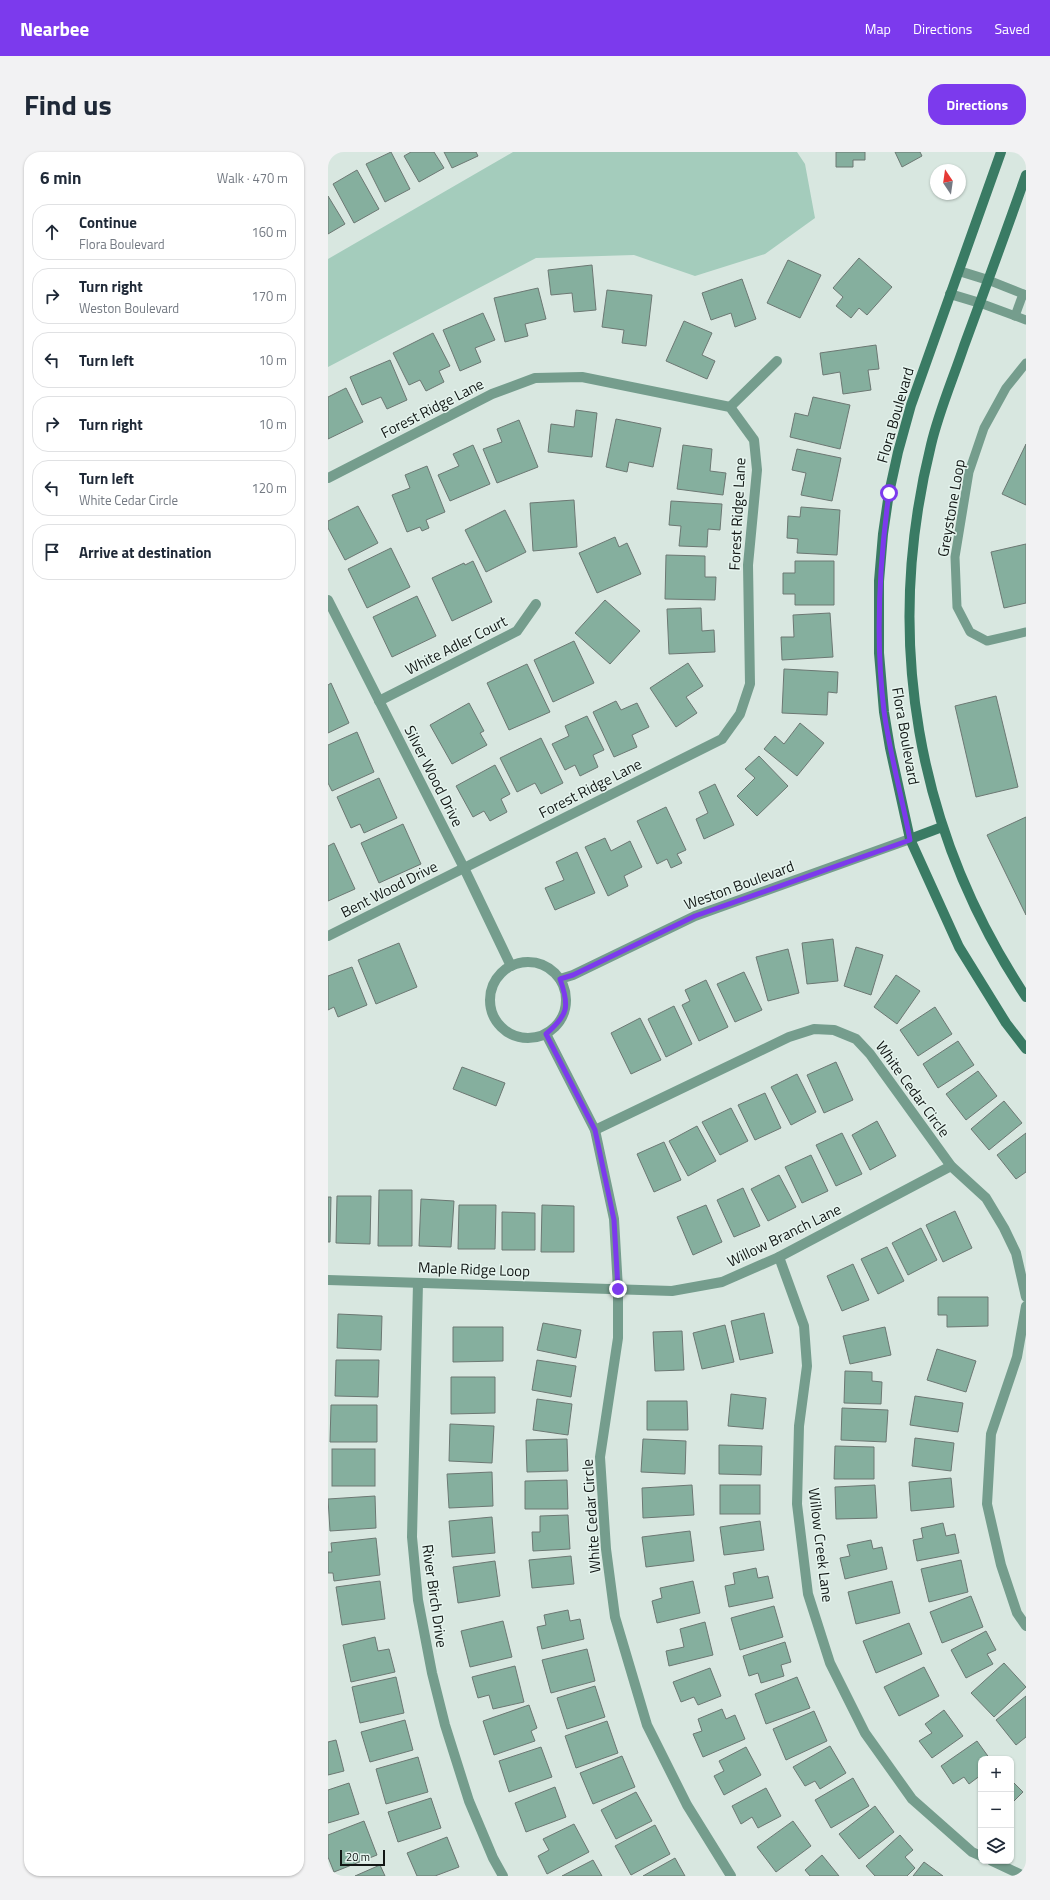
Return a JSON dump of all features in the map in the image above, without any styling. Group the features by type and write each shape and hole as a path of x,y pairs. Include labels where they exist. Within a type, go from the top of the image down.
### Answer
{"street":[{"name":"Flora Boulevard","path":"1001,152 911,405 898,452 886,514 880,581 879,653 884,712 890,748 910,840 959,947 998,1010 1026,1049"},
{"name":"Flora Boulevard","path":"1026,174 931,442 920,490 914,534 909,620 913,699 926,772 942,826 956,866 973,905 1007,969 1026,997"},
{"path":"959,271 988,280"},
{"path":"950,294 980,303"},
{"path":"730,407 777,361"},
{"name":"Forest Ridge Lane","path":"328,478 492,394 535,378 582,377 730,407 754,440 757,470 748,565 750,684 740,714 722,739 464,868"},
{"name":"Silver Wood Drive","path":"328,600 464,868 511,966"},
{"name":"White Adler Court","path":"379,701 517,631 536,604"},
{"path":"910,840 942,826"},
{"name":"Weston Boulevard","path":"560,979 573,975 695,916 910,840"},
{"name":"Bent Wood Drive","path":"328,936 464,868"},
{"path":"525,962 543,965 552,970 560,979 567,997 565,1010 560,1022 546,1034 538,1037 525,1038 515,1036 504,1030 493,1016 490,1008 490,994 497,977 511,966 525,962"},
{"name":"White Cedar Circle","path":"595,1130 789,1037 814,1029 834,1030 856,1039 870,1054 951,1166 986,1198 1004,1228 1016,1253 1026,1297"},
{"name":"White Cedar Circle","path":"546,1034 595,1130 614,1220 618,1289 618,1338 600,1457 606,1549 615,1617 647,1725 687,1805 731,1876"},
{"name":"Willow Branch Lane","path":"618,1289 672,1291 722,1282 779,1256 951,1166"},
{"name":"Willow Creek Lane","path":"779,1256 804,1326 806,1366 799,1426 797,1504 808,1594 830,1663 865,1733 912,1799 972,1852 978,1855"},
{"name":"Maple Ridge Loop","path":"328,1280 618,1289"},
{"name":"River Birch Drive","path":"418,1283 412,1537 418,1600 432,1673 452,1748 469,1801 493,1858 504,1876"},
{"path":"1026,1306 1017,1357 991,1434 987,1504 1001,1565 1017,1613 1026,1626"},
{"path":"999,1864 1025,1875"}],"lane":[{"path":"988,280 1024,294 1015,316"},
{"path":"980,303 1026,320"},
{"name":"Greystone Loop","path":"1026,363 1006,388 984,428 969,472 955,557 957,607 970,632 987,641 1026,632"}],"green space":[{"path":"513,152 797,152 805,164 815,218 765,254 695,276 634,255 536,258 328,367 328,259"}],"building":[{"path":"391,152 410,189 385,202 366,164"},
{"path":"411,152 434,152 444,168 419,182 404,156"},
{"path":"444,152 476,152 478,156 452,168"},
{"path":"836,152 865,152 865,160 853,160 853,167 836,167"},
{"path":"895,152 920,152 922,156 902,167"},
{"path":"357,170 379,209 354,223 333,184"},
{"path":"328,196 345,224 328,234"},
{"path":"859,258 892,287 867,315 859,308 851,318 836,306 843,297 833,288"},
{"path":"788,260 821,275 800,318 767,303"},
{"path":"592,265 596,310 574,312 572,293 551,295 548,270"},
{"path":"742,279 756,319 735,327 731,313 711,320 702,293"},
{"path":"538,288 546,319 525,324 528,336 505,342 494,298"},
{"path":"607,290 652,295 646,346 622,343 624,330 602,327"},
{"path":"483,313 495,340 475,348 481,362 460,371 443,330"},
{"path":"684,321 712,333 702,355 715,361 707,379 666,361"},
{"path":"433,333 450,366 439,371 444,382 426,391 420,380 409,385 393,353"},
{"path":"876,345 879,369 868,370 871,390 843,394 840,372 823,375 820,353"},
{"path":"390,360 407,400 387,409 381,397 362,405 350,377"},
{"path":"346,388 363,422 328,439 328,397"},
{"path":"813,397 850,405 840,449 790,437 795,413 808,416"},
{"path":"576,410 597,413 592,457 548,452 551,424 574,427"},
{"path":"616,419 661,428 653,467 629,462 627,472 606,467"},
{"path":"519,420 538,467 497,483 483,449 502,442 497,429"},
{"path":"1026,444 1026,505 1002,494"},
{"path":"473,445 490,484 450,501 438,475 459,466 453,454"},
{"path":"683,445 712,449 710,471 726,473 723,495 677,489"},
{"path":"797,449 841,458 832,501 801,495 806,473 792,470"},
{"path":"427,466 445,512 426,520 429,528 422,531 420,527 407,532 392,495 410,488 405,475"},
{"path":"574,500 577,547 533,551 530,503"},
{"path":"671,501 722,504 720,530 708,529 707,547 679,546 681,526 669,525"},
{"path":"358,506 378,543 345,560 328,528 328,521"},
{"path":"801,507 840,510 837,555 797,553 798,539 787,538 788,516 800,517"},
{"path":"505,510 526,552 486,572 465,530"},
{"path":"615,537 619,547 627,543 641,574 597,593 579,553"},
{"path":"1026,544 1026,603 1004,608 991,552"},
{"path":"391,548 410,587 367,608 348,569"},
{"path":"666,555 705,556 705,577 716,577 715,600 665,599"},
{"path":"473,561 492,602 452,621 432,578 464,563 465,565"},
{"path":"795,561 834,561 834,605 795,605 795,594 783,594 783,573 795,573"},
{"path":"417,596 436,636 392,657 373,617"},
{"path":"605,600 640,631 610,664 575,633"},
{"path":"701,608 702,631 714,630 715,652 669,654 667,609"},
{"path":"830,613 833,657 782,660 781,637 794,637 793,615"},
{"path":"574,641 594,683 553,702 534,660"},
{"path":"688,663 703,686 686,697 697,713 676,727 650,688"},
{"path":"527,664 550,712 509,730 487,683"},
{"path":"784,669 838,672 837,693 828,692 827,715 782,713"},
{"path":"331,683 349,723 328,733 328,685"},
{"path":"996,696 1018,787 976,797 955,706"},
{"path":"616,701 621,710 637,703 649,727 632,735 637,747 614,757 593,712"},
{"path":"469,703 484,731 480,733 487,745 452,764 430,725"},
{"path":"587,716 604,750 593,755 598,767 580,776 575,765 565,770 552,744 569,736 565,726"},
{"path":"800,723 824,743 797,776 764,749 775,736 784,744"},
{"path":"357,732 374,772 332,791 328,783 328,745"},
{"path":"541,738 563,783 541,794 535,783 517,792 500,758"},
{"path":"759,756 788,786 757,816 737,796 755,778 745,769"},
{"path":"495,765 510,794 501,799 507,812 490,821 484,811 473,817 456,786"},
{"path":"379,778 397,818 364,833 360,824 351,828 337,797"},
{"path":"715,784 734,825 704,839 696,819 708,813 699,792"},
{"path":"666,807 686,850 677,854 682,863 671,868 667,859 657,864 637,821"},
{"path":"1026,817 1026,915 987,835"},
{"path":"403,824 421,864 379,883 361,843"},
{"path":"605,838 611,851 630,841 642,867 624,876 628,886 608,896 585,847"},
{"path":"334,843 355,889 328,901 328,846"},
{"path":"577,852 595,893 555,910 545,888 564,880 556,862"},
{"path":"833,939 838,981 807,984 802,943"},
{"path":"399,943 417,987 376,1004 358,960"},
{"path":"856,947 883,955 871,995 844,986"},
{"path":"788,949 799,993 768,1001 756,957"},
{"path":"352,967 367,1005 338,1017 334,1007 328,1010 328,976"},
{"path":"744,972 762,1010 735,1022 717,984"},
{"path":"896,975 920,991 897,1024 874,1007"},
{"path":"706,980 728,1027 699,1041 682,1005 690,1001 685,990"},
{"path":"674,1006 692,1044 666,1057 648,1019"},
{"path":"935,1007 952,1034 918,1056 900,1030"},
{"path":"640,1018 661,1060 631,1074 611,1033"},
{"path":"958,1041 974,1065 938,1088 923,1064"},
{"path":"836,1062 853,1100 824,1113 807,1075"},
{"path":"462,1067 505,1083 496,1106 453,1089"},
{"path":"978,1071 997,1096 966,1120 946,1094"},
{"path":"797,1074 816,1112 791,1125 771,1087"},
{"path":"765,1093 781,1128 755,1140 738,1105"},
{"path":"1004,1101 1022,1123 989,1150 971,1129"},
{"path":"731,1108 748,1141 720,1155 702,1122"},
{"path":"877,1121 896,1156 870,1170 852,1135"},
{"path":"697,1126 716,1161 688,1176 669,1141"},
{"path":"842,1133 862,1174 836,1186 816,1145"},
{"path":"1026,1133 1026,1172 1016,1179 997,1155"},
{"path":"664,1142 681,1180 654,1192 637,1154"},
{"path":"811,1155 828,1191 802,1203 785,1167"},
{"path":"779,1175 796,1207 768,1221 751,1189"},
{"path":"743,1188 760,1226 734,1237 717,1200"},
{"path":"379,1190 412,1190 412,1246 378,1246"},
{"path":"337,1196 371,1196 370,1244 336,1243"},
{"path":"328,1197 331,1197 330,1242 328,1242"},
{"path":"421,1199 454,1201 451,1247 419,1246"},
{"path":"459,1205 496,1205 495,1249 458,1249"},
{"path":"542,1205 574,1206 574,1252 541,1252"},
{"path":"706,1205 722,1242 693,1255 677,1217"},
{"path":"955,1211 972,1248 943,1262 926,1225"},
{"path":"502,1212 535,1213 535,1250 502,1250"},
{"path":"921,1228 937,1260 908,1275 892,1243"},
{"path":"887,1247 904,1281 878,1294 861,1259"},
{"path":"853,1264 869,1300 842,1311 827,1276"},
{"path":"938,1297 988,1297 988,1326 947,1327 947,1315 938,1315"},
{"path":"764,1313 773,1353 740,1360 731,1321"},
{"path":"338,1314 382,1316 381,1350 337,1348"},
{"path":"543,1323 581,1330 576,1358 537,1350"},
{"path":"725,1325 734,1362 702,1369 693,1333"},
{"path":"453,1327 503,1327 503,1361 453,1362"},
{"path":"885,1327 891,1355 850,1364 843,1336"},
{"path":"682,1331 684,1370 655,1371 653,1332"},
{"path":"937,1349 976,1361 966,1392 927,1380"},
{"path":"336,1360 379,1360 378,1397 335,1396"},
{"path":"537,1360 576,1366 571,1397 532,1390"},
{"path":"845,1371 872,1372 872,1381 882,1382 881,1404 844,1403"},
{"path":"451,1377 495,1377 495,1413 451,1414"},
{"path":"731,1394 766,1398 763,1429 728,1426"},
{"path":"915,1396 963,1403 958,1432 910,1425"},
{"path":"537,1399 572,1404 568,1435 533,1430"},
{"path":"647,1401 687,1401 688,1430 647,1430"},
{"path":"331,1405 377,1405 377,1442 330,1442"},
{"path":"842,1408 888,1410 886,1442 841,1440"},
{"path":"450,1424 494,1426 492,1463 449,1461"},
{"path":"915,1438 954,1443 951,1471 912,1466"},
{"path":"567,1439 568,1471 527,1472 526,1440"},
{"path":"643,1439 686,1441 685,1474 641,1472"},
{"path":"719,1445 762,1446 761,1475 719,1474"},
{"path":"835,1446 874,1447 874,1479 834,1479"},
{"path":"332,1449 375,1449 375,1486 332,1486"},
{"path":"492,1472 493,1506 449,1508 447,1474"},
{"path":"951,1478 954,1507 911,1511 909,1482"},
{"path":"567,1480 568,1509 525,1509 525,1481"},
{"path":"692,1485 694,1515 643,1518 642,1488"},
{"path":"720,1485 760,1485 760,1514 720,1514"},
{"path":"875,1485 877,1518 836,1519 835,1487"},
{"path":"375,1496 376,1528 330,1531 328,1499"},
{"path":"568,1515 570,1549 533,1551 532,1532 540,1532 540,1516"},
{"path":"492,1517 495,1553 452,1557 449,1521"},
{"path":"760,1521 764,1550 724,1555 720,1527"},
{"path":"943,1523 946,1536 955,1534 959,1553 917,1561 913,1540 923,1538 921,1528"},
{"path":"690,1531 694,1561 646,1567 642,1537"},
{"path":"376,1538 380,1575 334,1581 333,1573 328,1573 328,1552 332,1552 331,1543"},
{"path":"871,1540 873,1549 882,1547 887,1569 845,1579 840,1558 850,1556 847,1545"},
{"path":"571,1556 574,1584 532,1588 529,1560"},
{"path":"961,1560 968,1592 929,1602 921,1569"},
{"path":"495,1561 500,1596 458,1603 453,1567"},
{"path":"756,1568 758,1578 768,1576 773,1598 729,1607 725,1586 735,1584 733,1573"},
{"path":"380,1581 385,1619 342,1625 336,1587"},
{"path":"693,1581 700,1613 657,1623 652,1601 662,1598 660,1588"},
{"path":"892,1581 900,1613 856,1624 848,1592"},
{"path":"971,1596 983,1627 942,1643 930,1612"},
{"path":"774,1606 783,1637 740,1650 731,1618"},
{"path":"568,1610 570,1621 580,1619 584,1639 542,1649 537,1627 546,1625 544,1615"},
{"path":"503,1621 512,1657 470,1667 461,1631"},
{"path":"705,1622 713,1655 669,1666 666,1651 684,1647 680,1629"},
{"path":"909,1623 922,1654 876,1673 863,1641"},
{"path":"986,1631 996,1650 987,1654 993,1664 966,1678 951,1650"},
{"path":"375,1637 378,1651 389,1649 395,1672 351,1682 343,1645"},
{"path":"785,1642 791,1662 781,1665 784,1676 761,1683 758,1673 749,1676 743,1656"},
{"path":"587,1649 595,1681 551,1693 542,1660"},
{"path":"1004,1663 1026,1687 994,1717 971,1693"},
{"path":"515,1666 524,1702 493,1709 489,1695 478,1698 472,1677"},
{"path":"924,1667 939,1696 899,1716 884,1687"},
{"path":"710,1668 721,1696 698,1705 694,1697 681,1702 673,1682"},
{"path":"396,1677 404,1713 360,1723 352,1687"},
{"path":"797,1677 810,1708 766,1724 755,1694"},
{"path":"595,1686 605,1717 567,1729 557,1698"},
{"path":"1026,1696 1026,1737 1016,1745 996,1720"},
{"path":"529,1705 537,1728 531,1731 535,1741 494,1755 483,1721"},
{"path":"722,1709 726,1719 735,1715 745,1739 703,1757 693,1734 702,1731 698,1719"},
{"path":"944,1710 963,1736 932,1758 919,1741 932,1733 925,1724"},
{"path":"814,1711 827,1741 786,1760 773,1729"},
{"path":"405,1720 413,1750 370,1762 361,1732"},
{"path":"607,1721 618,1753 576,1768 565,1736"},
{"path":"336,1740 344,1771 328,1775 328,1742"},
{"path":"977,1741 988,1756 978,1756 978,1777 969,1784 964,1777 953,1784 941,1766"},
{"path":"830,1746 846,1773 820,1789 815,1781 805,1786 793,1767"},
{"path":"541,1747 552,1777 509,1792 499,1761"},
{"path":"746,1747 761,1775 724,1795 714,1776 724,1771 719,1761"},
{"path":"622,1756 635,1787 593,1804 580,1773"},
{"path":"418,1757 428,1792 386,1804 376,1769"},
{"path":"853,1778 869,1806 831,1828 815,1800"},
{"path":"349,1783 359,1814 328,1823 328,1790"},
{"path":"1014,1783 1023,1792 1014,1801"},
{"path":"555,1787 566,1817 526,1832 515,1803"},
{"path":"766,1788 781,1816 758,1828 752,1817 741,1824 732,1806"},
{"path":"636,1792 652,1821 616,1839 601,1810"},
{"path":"431,1798 441,1828 398,1842 388,1812"},
{"path":"875,1806 894,1832 859,1859 839,1834"},
{"path":"364,1821 377,1855 334,1872 328,1857 328,1835"},
{"path":"793,1821 811,1846 776,1872 757,1847"},
{"path":"574,1824 589,1852 547,1874 538,1856 549,1850 543,1839"},
{"path":"655,1825 670,1854 631,1875 615,1846"},
{"path":"900,1835 913,1850 905,1857 915,1868 907,1876 875,1876 866,1866"},
{"path":"447,1837 459,1867 435,1876 417,1876 407,1853"},
{"path":"822,1855 839,1876 810,1876 805,1870"},
{"path":"675,1858 685,1876 643,1876"},
{"path":"593,1860 602,1876 562,1876"},
{"path":"924,1862 943,1876 913,1876"},
{"path":"380,1865 385,1876 355,1876"}],"route":[{"path":"618,1289 614,1220 595,1130 546,1034 560,1022 565,1010 567,997 560,979 573,975 695,916 910,840 902,795 890,748 884,712 879,653 878,614 880,581 883,534 889,493"}]}
